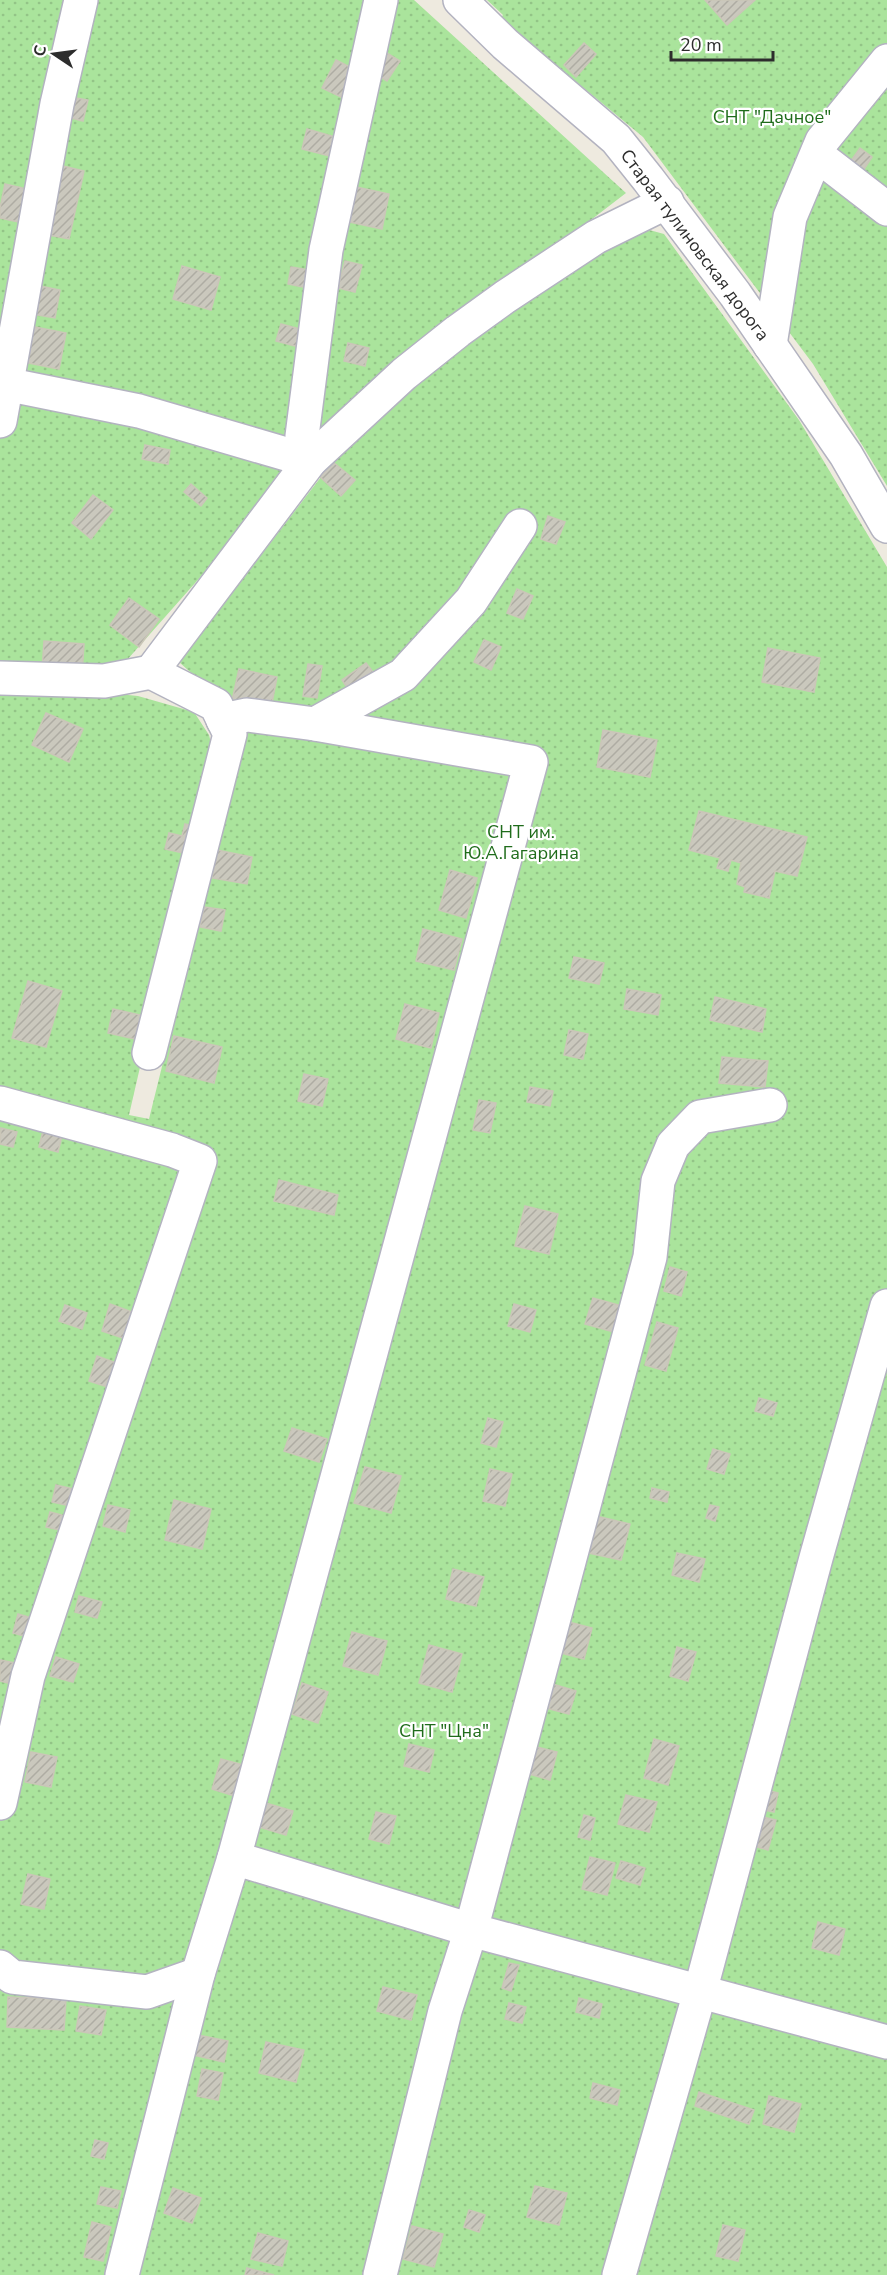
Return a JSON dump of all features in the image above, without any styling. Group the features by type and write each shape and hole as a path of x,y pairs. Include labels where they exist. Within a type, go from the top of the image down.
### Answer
{"street":[{"path":"0,421 3,384 57,104 81,0"},
{"path":"310,460 302,436 326,250 381,0"},
{"name":"Старая тулиновская дорога","path":"460,0 505,44 616,139 667,202 735,294 846,455 887,526"},
{"path":"770,345 790,218 822,141 887,61"},
{"path":"817,155 887,209"},
{"path":"152,672 310,460 404,374 505,297 596,237 667,202"},
{"path":"3,384 139,411 310,460"},
{"path":"315,724 403,675 471,601 520,526"},
{"path":"0,678 104,681 152,672 216,705 230,734 149,1053"},
{"path":"122,2275 198,1974 234,1858 531,762 315,724 247,715 223,720"},
{"path":"0,1103 172,1150 200,1161 28,1676 0,1803"},
{"path":"380,2275 445,2011 471,1930 650,1257 658,1181 674,1145 700,1117 770,1105"},
{"path":"619,2275 700,1992 816,1557 887,1306"},
{"path":"234,1858 471,1930 887,2042"},
{"path":"0,1967 12,1977 147,1992 198,1974"}],"green space":[{"path":"0,0 414,0 626,193 440,336 321,438 287,442 280,476 242,530 119,669 0,667"},
{"name":"СНТ \"Дачное\"","path":"487,0 887,0 887,486 813,364 643,137 500,19 503,15"},
{"name":"СНТ \"Цна\"","path":"642,228 664,234 799,420 887,567 887,2275 0,2275 0,682 138,696 194,712 209,735 217,767 176,911 129,1115 149,1119 250,711 227,705 179,662 334,460 427,373 541,288"}],"building":[{"path":"705,0 755,0 727,25"},
{"path":"584,43 596,54 576,77 564,65"},
{"path":"380,49 400,61 387,81 367,69"},
{"path":"336,60 354,69 341,97 322,88"},
{"path":"76,98 88,100 83,121 71,118"},
{"path":"307,129 335,137 330,156 302,149"},
{"path":"860,148 872,157 861,174 848,165"},
{"path":"63,166 84,171 69,239 48,235"},
{"path":"5,184 36,191 28,224 0,218"},
{"path":"347,185 389,194 382,229 340,220"},
{"path":"345,261 362,265 355,292 338,288"},
{"path":"182,266 220,277 211,310 173,299"},
{"path":"291,267 316,271 313,289 288,284"},
{"path":"35,285 60,290 55,318 31,314"},
{"path":"281,324 304,330 299,347 276,341"},
{"path":"30,326 66,333 59,369 23,362"},
{"path":"348,343 369,348 365,366 344,361"},
{"path":"145,445 170,450 168,464 142,459"},
{"path":"333,462 355,480 341,496 320,477"},
{"path":"191,484 207,498 201,506 184,492"},
{"path":"93,495 113,510 91,539 72,523"},
{"path":"548,516 565,522 556,544 541,539"},
{"path":"517,589 533,596 523,619 507,613"},
{"path":"129,598 159,619 139,647 110,625"},
{"path":"484,640 501,647 491,670 474,662"},
{"path":"44,641 84,644 82,674 42,671"},
{"path":"768,648 820,658 814,692 762,682"},
{"path":"366,663 377,677 352,695 342,680"},
{"path":"308,664 322,666 317,698 303,696"},
{"path":"239,669 277,677 270,713 231,705"},
{"path":"46,713 83,729 69,762 32,745"},
{"path":"603,730 657,740 650,777 597,767"},
{"path":"699,811 807,837 797,876 775,871 769,898 744,892 745,887 737,884 741,863 731,860 728,871 717,868 720,858 689,850"},
{"path":"185,824 204,828 197,856 165,849 169,833 182,836"},
{"path":"217,850 252,857 247,884 212,878"},
{"path":"450,870 477,878 466,918 439,910"},
{"path":"204,907 225,910 221,931 200,927"},
{"path":"423,929 462,939 454,970 416,961"},
{"path":"574,957 604,963 599,984 569,978"},
{"path":"28,981 62,991 46,1047 12,1038"},
{"path":"627,989 661,995 658,1015 624,1009"},
{"path":"715,997 766,1009 762,1032 710,1020"},
{"path":"405,1004 439,1013 431,1048 396,1039"},
{"path":"113,1009 149,1017 144,1041 108,1033"},
{"path":"569,1030 588,1034 583,1059 564,1055"},
{"path":"174,1036 222,1047 214,1083 166,1071"},
{"path":"722,1057 768,1061 765,1087 719,1083"},
{"path":"304,1074 328,1079 322,1106 298,1101"},
{"path":"530,1087 553,1091 550,1106 527,1102"},
{"path":"479,1100 496,1103 490,1133 473,1130"},
{"path":"1,1128 17,1132 13,1147 0,1144"},
{"path":"43,1131 62,1136 58,1152 39,1147"},
{"path":"279,1180 338,1195 334,1215 274,1201"},
{"path":"525,1206 558,1214 549,1254 515,1246"},
{"path":"670,1267 687,1272 681,1296 664,1291"},
{"path":"593,1298 622,1306 614,1332 585,1324"},
{"path":"110,1304 132,1312 123,1338 102,1331"},
{"path":"514,1304 536,1310 530,1332 508,1326"},
{"path":"65,1305 87,1313 82,1329 59,1321"},
{"path":"657,1322 678,1328 666,1371 645,1365"},
{"path":"97,1356 119,1364 111,1388 89,1381"},
{"path":"759,1398 777,1403 773,1416 755,1411"},
{"path":"488,1418 503,1422 496,1447 481,1443"},
{"path":"292,1428 327,1439 319,1462 284,1451"},
{"path":"713,1449 730,1454 724,1474 707,1469"},
{"path":"365,1467 401,1476 391,1513 354,1503"},
{"path":"490,1469 512,1474 505,1506 483,1501"},
{"path":"56,1485 78,1490 75,1507 52,1502"},
{"path":"652,1488 669,1492 667,1502 650,1498"},
{"path":"174,1500 211,1509 202,1549 165,1540"},
{"path":"108,1505 130,1510 125,1532 103,1526"},
{"path":"710,1505 719,1507 715,1521 706,1518"},
{"path":"50,1512 73,1518 69,1532 46,1527"},
{"path":"596,1516 630,1524 621,1560 588,1553"},
{"path":"677,1553 705,1559 699,1582 672,1575"},
{"path":"453,1569 484,1577 476,1606 446,1599"},
{"path":"79,1596 102,1602 97,1618 75,1612"},
{"path":"18,1614 32,1618 28,1637 13,1633"},
{"path":"565,1621 592,1628 584,1659 557,1652"},
{"path":"352,1632 387,1641 378,1675 343,1666"},
{"path":"429,1645 462,1654 452,1692 419,1683"},
{"path":"677,1647 696,1652 688,1681 670,1676"},
{"path":"56,1657 79,1664 73,1682 50,1676"},
{"path":"0,1660 21,1664 16,1685 0,1681"},
{"path":"302,1683 328,1692 318,1723 292,1714"},
{"path":"549,1683 576,1691 569,1714 542,1707"},
{"path":"654,1739 679,1746 668,1785 644,1778"},
{"path":"409,1744 434,1750 429,1772 404,1766"},
{"path":"529,1745 557,1752 550,1780 522,1772"},
{"path":"31,1752 57,1757 51,1787 25,1782"},
{"path":"221,1759 247,1766 238,1797 212,1789"},
{"path":"763,1789 778,1793 774,1812 759,1809"},
{"path":"626,1795 657,1802 649,1832 618,1824"},
{"path":"259,1801 293,1811 286,1835 252,1825"},
{"path":"376,1812 396,1816 389,1844 369,1839"},
{"path":"584,1815 595,1818 590,1840 578,1837"},
{"path":"758,1816 776,1820 768,1850 750,1845"},
{"path":"590,1857 615,1863 607,1895 582,1889"},
{"path":"621,1861 645,1868 640,1885 616,1878"},
{"path":"28,1874 50,1879 44,1909 21,1904"},
{"path":"818,1922 845,1929 839,1955 812,1948"},
{"path":"509,1963 519,1965 511,1991 502,1988"},
{"path":"383,1987 417,1995 411,2020 377,2011"},
{"path":"8,1997 66,1999 64,2030 7,2027"},
{"path":"579,1998 602,2004 599,2018 576,2012"},
{"path":"509,2003 526,2007 522,2023 505,2019"},
{"path":"80,2006 106,2010 101,2035 76,2031"},
{"path":"198,2035 228,2041 224,2062 193,2055"},
{"path":"266,2042 304,2050 296,2082 259,2073"},
{"path":"202,2069 223,2073 218,2100 197,2096"},
{"path":"593,2083 620,2090 617,2105 590,2098"},
{"path":"699,2092 754,2110 749,2124 695,2106"},
{"path":"769,2096 801,2104 794,2132 763,2124"},
{"path":"95,2140 108,2143 104,2159 91,2156"},
{"path":"535,2186 567,2193 559,2225 527,2217"},
{"path":"101,2187 121,2191 117,2208 97,2204"},
{"path":"173,2188 201,2198 192,2223 164,2213"},
{"path":"469,2210 485,2215 479,2232 464,2227"},
{"path":"92,2222 111,2227 103,2261 84,2257"},
{"path":"723,2225 745,2230 738,2261 716,2256"},
{"path":"412,2226 443,2234 434,2267 403,2259"},
{"path":"258,2233 288,2241 282,2266 251,2259"},
{"path":"247,2268 274,2275 245,2275"}],"park label":[{"name":"СНТ им. Ю.А.Гагарина","path":"521,842"}]}
